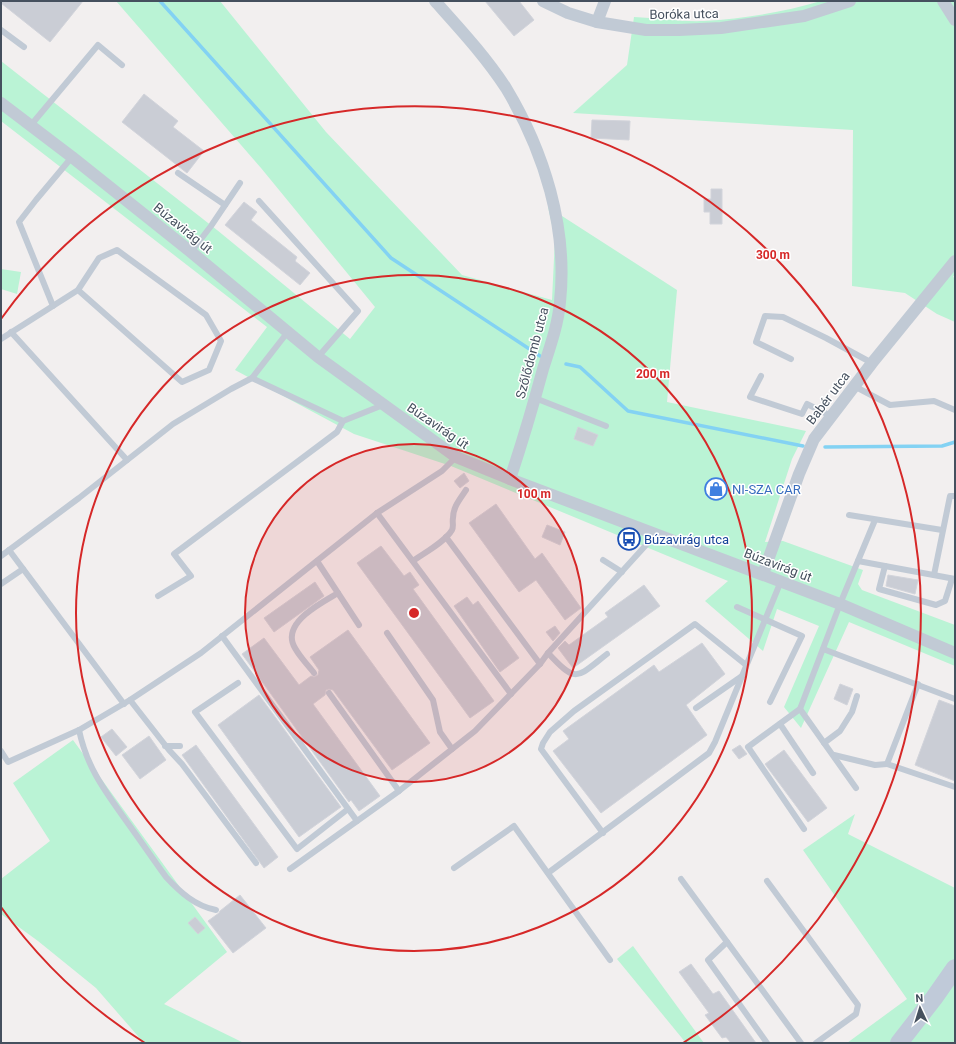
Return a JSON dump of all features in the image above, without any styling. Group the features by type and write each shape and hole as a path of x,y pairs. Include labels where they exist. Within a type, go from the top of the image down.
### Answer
{"main road":[{"path":"899,1043 955,968"}],"street":[{"name":"Szőlődomb utca","path":"436,1 482,55 506,88 530,135 548,181 559,234 561,269 560,302 554,332 510,479"},
{"name":"Boróka utca","path":"544,1 568,13 597,22 646,30 721,28 804,16 850,1"},
{"path":"597,22 605,1"},
{"path":"942,1 955,20"},
{"name":"Búzavirág út","path":"1,103 72,156 191,252 287,333 383,405 456,457 510,479 840,604 955,653"},
{"name":"Babér utca","path":"763,574 799,474 814,439 872,363 955,261"}],"lane":[{"path":"1,30 24,47"},
{"path":"31,126 98,45 122,65"},
{"path":"53,306 19,222 72,156"},
{"path":"178,173 225,205"},
{"path":"191,252 240,183"},
{"path":"259,201 358,311 318,357"},
{"path":"1,338 78,290 99,258 117,250 206,315 221,341 209,370 182,382 78,290"},
{"path":"791,359 756,342 765,316 783,317 872,363"},
{"path":"11,332 127,460"},
{"path":"1,556 79,498 173,424 252,378 287,333"},
{"path":"761,376 750,397 802,414 806,404 831,416"},
{"path":"252,378 343,421"},
{"path":"854,386 890,405 934,401 955,410"},
{"path":"535,398 606,426"},
{"path":"158,596 191,576 174,554 337,432 343,421 383,405"},
{"path":"1,751 8,762 79,730 124,704 201,653 377,513 442,471 456,457"},
{"path":"413,561 446,537 453,526 453,517 456,505 466,490"},
{"path":"934,575 950,496 955,496"},
{"path":"377,513 511,694"},
{"path":"849,515 942,530"},
{"path":"804,829 748,747 800,709 840,604 875,520"},
{"path":"290,868 399,791 475,731 540,664 548,653 656,534"},
{"path":"446,537 540,664"},
{"path":"9,550 124,704"},
{"path":"603,560 622,572"},
{"path":"317,561 359,625"},
{"path":"858,561 934,575 954,579 945,601 936,605 879,589 885,566"},
{"path":"1,584 23,569"},
{"path":"548,874 709,753 715,742 781,581"},
{"path":"314,673 294,646 291,639 293,630 306,613 338,593"},
{"path":"737,607 802,636 770,702"},
{"path":"603,833 541,749 550,732 574,711 695,624 746,665"},
{"path":"387,633 433,700 440,732 452,749"},
{"path":"222,636 357,821"},
{"path":"823,649 955,699"},
{"path":"548,653 563,669 575,674 582,673 608,654"},
{"path":"696,708 742,675"},
{"path":"238,683 195,712 297,849 348,809"},
{"path":"887,764 918,684"},
{"path":"329,693 399,791"},
{"path":"824,743 840,731 852,712 857,696"},
{"path":"130,700 165,746 182,764 256,863"},
{"path":"800,709 856,788"},
{"path":"780,724 813,774"},
{"path":"79,730 82,745 92,770 104,790 166,877 197,904 205,908 216,910"},
{"path":"165,746 180,746"},
{"path":"834,755 875,765 887,764 955,787"},
{"path":"454,868 514,826 610,960"},
{"path":"681,879 802,1043"},
{"path":"767,881 858,1005 856,1014 816,1043"},
{"path":"727,942 708,960 767,1043"}],"green space":[{"path":"116,1 220,1 326,132 462,275 552,300 555,238 548,207 677,290 667,402 806,431 792,459 765,542 783,541 863,570 858,584 862,590 955,625 955,666 849,622 801,728 784,707 819,626 777,609 763,651 705,601 728,581 451,466 354,434 235,370 267,327 1,121 1,61 217,230 350,339 375,307 261,168"},
{"path":"821,1 953,1 955,4 955,274 953,277 955,278 955,322 937,314 905,293 852,286 853,130 573,113 627,65 634,17 687,21 734,19"},
{"path":"1,269 21,272 17,294 1,289"},
{"path":"73,740 227,952 164,1004 244,1043 144,1043 96,988 38,941 1,914 1,879 50,841 13,783"},
{"path":"855,814 848,834 955,888 955,1043 847,1043 907,999 803,850"},
{"path":"633,946 704,1043 686,1043 617,959"}],"building":[{"path":"1,1 83,1 50,42 1,3"},
{"path":"485,1 519,1 534,20 514,36"},
{"path":"144,94 178,121 173,127 204,151 187,173 122,122"},
{"path":"592,120 630,121 629,140 591,138"},
{"path":"711,189 722,189 722,224 710,224 710,212 704,212 704,199 711,199"},
{"path":"244,202 257,212 251,220 297,257 295,261 310,273 300,285 225,225"},
{"path":"578,427 598,435 593,446 574,439"},
{"path":"464,473 469,481 460,488 454,481"},
{"path":"496,504 535,559 542,553 581,608 565,620 536,580 519,592 469,523"},
{"path":"547,525 565,532 560,545 542,537"},
{"path":"381,546 404,576 410,572 419,585 413,589 494,701 470,718 357,563"},
{"path":"888,575 918,580 915,594 886,586"},
{"path":"315,582 324,596 274,632 264,618"},
{"path":"644,585 660,606 573,668 558,648 565,641 569,645 608,617 605,613"},
{"path":"467,597 473,605 478,601 519,658 500,672 454,606"},
{"path":"555,626 560,633 553,641 546,632"},
{"path":"348,630 430,743 392,770 333,690 326,690 325,695 313,704 380,796 359,811 351,800 349,802 242,654 264,638 299,685 311,676 314,677 318,675 319,670 310,657"},
{"path":"702,643 725,674 686,705 707,735 601,813 553,751 569,739 563,731 654,665 659,672"},
{"path":"840,684 853,689 847,705 834,699"},
{"path":"259,695 341,807 299,837 218,725"},
{"path":"939,700 955,706 955,781 915,765"},
{"path":"112,729 127,747 116,756 101,737"},
{"path":"149,736 166,760 140,779 122,755"},
{"path":"196,745 278,857 264,868 182,755"},
{"path":"740,745 747,754 739,759 732,750"},
{"path":"784,750 827,808 808,822 765,764"},
{"path":"240,895 266,928 233,953 208,921"},
{"path":"195,917 205,928 198,934 188,923"},
{"path":"691,964 713,994 719,991 756,1043 731,1043 726,1037 722,1038 705,1015 709,1013 679,972"}],"waterway":[{"path":"160,1 391,258 540,356"},
{"path":"566,364 580,367 628,411 803,446"},
{"path":"825,447 942,446 955,442"}],"place":[{"name":"NI-SZA CAR","path":"716,489"},
{"name":"Búzavirág utca","path":"629,539"}]}
